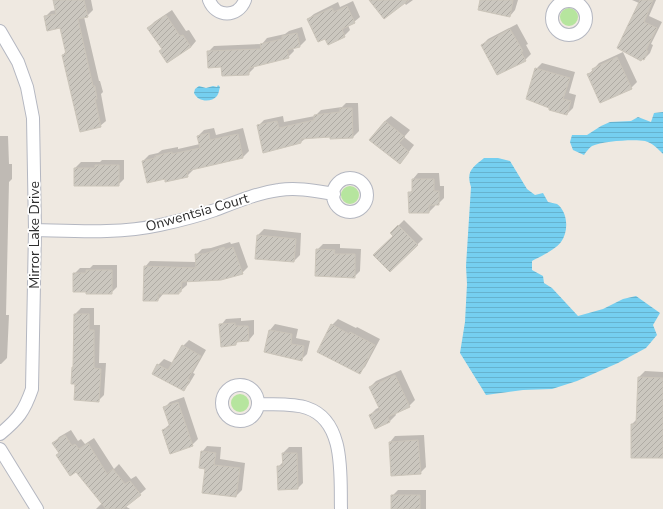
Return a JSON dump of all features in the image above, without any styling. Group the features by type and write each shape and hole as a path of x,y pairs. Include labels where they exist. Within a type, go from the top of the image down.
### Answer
{"street":[{"path":"209,0 215,10 227,14 239,10 245,0"},
{"name":"Mirror Lake Drive","path":"0,31 18,62 27,87 33,118 35,230 32,389 22,413 0,434"},
{"name":"Onwentsia Court","path":"35,230 131,230 159,225 214,210 247,198 279,190 310,190 334,194"},
{"path":"259,404 300,406 309,409 315,412 333,430 336,441 340,475 341,509"},
{"path":"0,449 37,509"}],"green space":[{"path":"565,8 573,8 578,13 576,24 573,26 565,26 560,21 560,13"},
{"path":"350,186 356,189 359,195 356,201 350,204 344,201 341,195 344,189"},
{"path":"240,394 246,397 249,403 246,409 240,412 234,409 231,403 234,397"}],"water":[{"path":"218,85 220,87 218,94 211,100 201,100 194,93 195,89 199,86 206,88 213,86 217,87"},
{"path":"663,112 663,154 655,146 648,142 634,140 597,144 592,146 584,155 573,150 570,142 572,135 587,135 610,122 631,121 638,117 651,122 654,113"},
{"path":"484,158 498,158 510,161 527,189 535,195 543,193 548,202 557,204 561,207 566,222 564,238 555,248 532,261 532,270 543,276 544,283 552,288 578,316 603,309 623,299 636,296 660,313 653,325 657,335 646,348 618,363 577,381 552,389 523,390 486,395 460,353 465,322 467,284 466,266 471,187 469,177 473,167"}],"building":[{"path":"53,0 84,0 88,17 78,19 93,86 95,86 97,99 95,99 101,127 80,132 62,55 66,54 60,28 47,31 44,16 56,14"},
{"path":"369,0 409,0 384,19"},
{"path":"480,0 513,0 510,17 478,10"},
{"path":"640,0 653,0 644,22 657,28 646,50 648,51 644,60 642,59 641,61 617,48"},
{"path":"347,6 355,23 342,29 345,37 328,45 325,39 318,42 307,19 332,8 334,12"},
{"path":"166,15 180,36 183,35 191,47 167,63 159,51 162,49 147,28"},
{"path":"510,29 523,51 521,52 526,61 497,75 481,45"},
{"path":"297,33 300,47 287,50 289,58 249,68 249,75 222,76 221,67 208,68 207,51 261,49 260,44 282,39 282,36"},
{"path":"617,57 632,89 600,103 587,74 593,72 592,69"},
{"path":"535,68 570,78 563,99 571,101 567,115 549,110 549,108 526,99"},
{"path":"340,108 352,108 353,138 330,139 330,137 301,139 301,143 263,153 257,125 277,121 279,128 314,120 314,115 340,112"},
{"path":"385,121 405,137 399,143 409,152 400,164 369,140"},
{"path":"209,133 210,140 238,134 243,158 187,171 188,177 165,182 165,179 147,183 142,161 172,152 172,154 200,148 197,136"},
{"path":"95,165 119,165 119,186 74,186 74,168 95,168"},
{"path":"412,179 434,179 434,191 439,191 439,205 429,205 429,213 409,213 408,192 412,192"},
{"path":"398,225 418,245 390,272 373,255 393,236 390,233"},
{"path":"257,235 296,239 294,262 255,259"},
{"path":"224,247 225,250 233,247 243,274 221,280 182,282 181,292 179,292 179,294 158,294 158,301 143,301 144,266 196,268 195,254 204,254"},
{"path":"316,249 335,250 334,254 355,254 355,278 315,276"},
{"path":"86,270 112,270 112,294 86,294 86,292 73,292 73,273 86,273"},
{"path":"74,314 89,314 89,330 94,330 94,368 101,369 99,402 74,400 75,384 71,384 73,367"},
{"path":"235,323 235,326 248,326 249,341 236,342 236,345 221,347 219,324"},
{"path":"331,324 349,334 350,332 375,345 360,374 317,352"},
{"path":"269,330 292,334 291,344 304,346 302,361 264,352"},
{"path":"182,345 201,356 188,379 190,380 184,391 152,374 157,364 168,370"},
{"path":"395,375 410,407 388,417 390,422 375,429 369,415 380,410 369,387"},
{"path":"638,377 663,378 663,458 631,458 631,424 636,424"},
{"path":"178,402 193,446 170,454 162,430 170,427 163,407"},
{"path":"65,435 72,446 75,444 79,449 88,443 107,474 113,469 125,484 130,481 141,495 123,509 106,509 76,472 70,476 56,455 59,453 52,443"},
{"path":"418,440 421,474 391,476 389,442"},
{"path":"201,451 216,453 214,465 240,468 236,497 202,493 205,469 199,468"},
{"path":"282,453 297,453 298,489 278,490 277,466 283,466"},
{"path":"391,495 420,495 420,509 391,509"}]}
